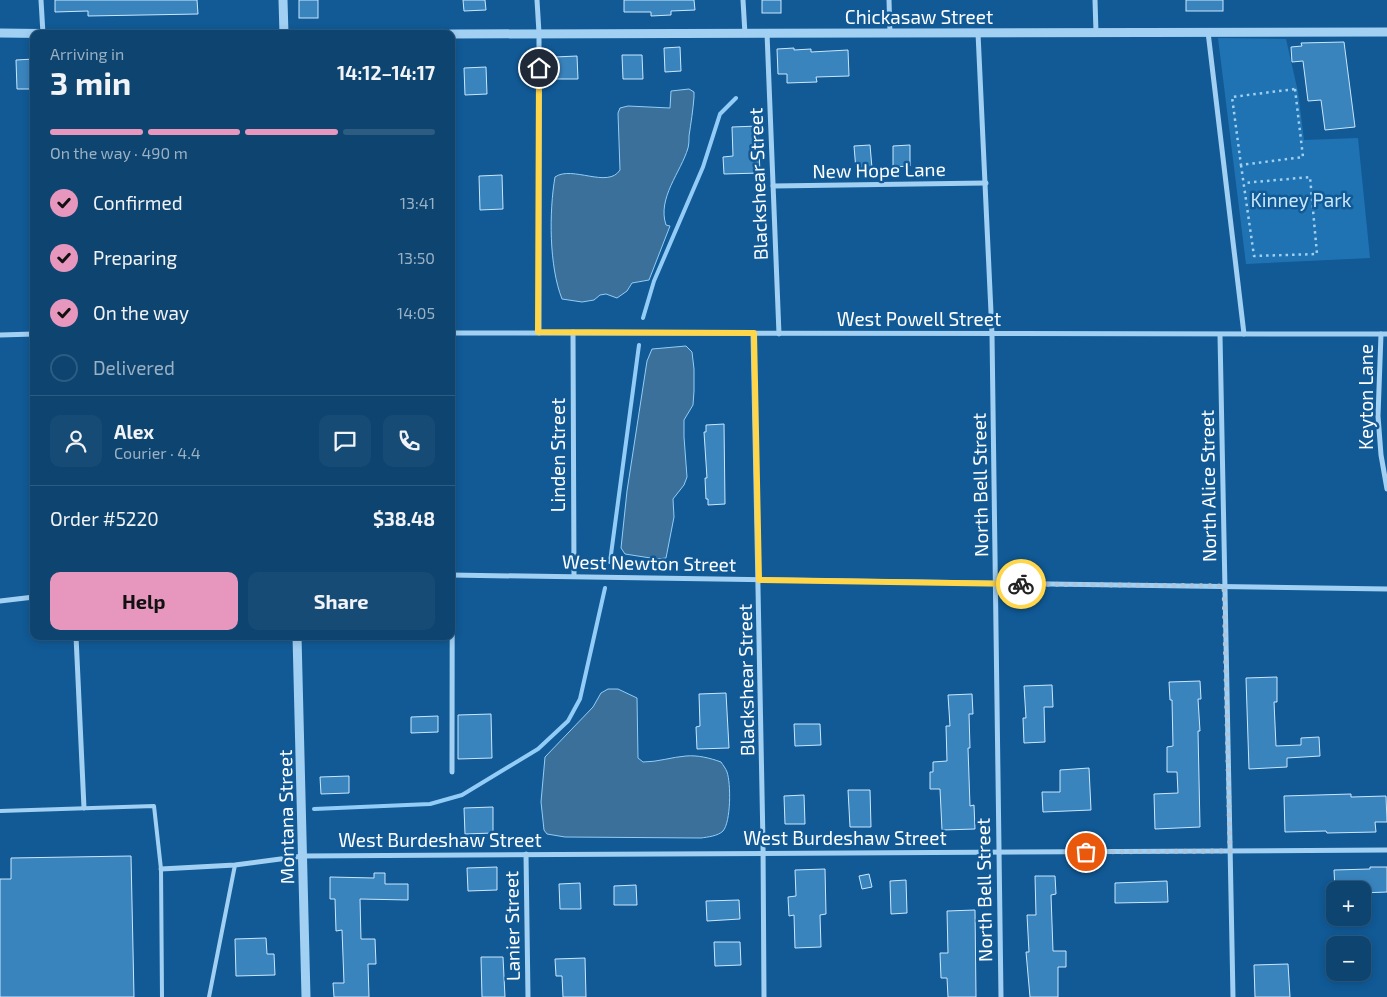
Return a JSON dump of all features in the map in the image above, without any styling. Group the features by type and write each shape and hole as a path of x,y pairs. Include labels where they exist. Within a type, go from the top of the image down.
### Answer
{"street":[{"path":"41,0 43,30"},
{"path":"283,0 284,30"},
{"path":"537,0 540,33 538,332"},
{"path":"743,0 745,34"},
{"path":"889,0 890,33"},
{"path":"1095,0 1096,32"},
{"path":"1208,32 1244,334"},
{"name":"Chickasaw Street","path":"455,34 1387,32"},
{"path":"0,33 30,34"},
{"name":"Blackshear Street","path":"768,33 779,334"},
{"name":"North Bell Street","path":"978,33 992,334 1001,997"},
{"name":"New Hope Lane","path":"773,186 986,183"},
{"name":"Linden Street","path":"573,332 574,576"},
{"name":"West Powell Street","path":"455,333 1384,334"},
{"name":"Blackshear Street","path":"754,333 764,997"},
{"path":"0,334 30,334"},
{"name":"North Alice Street","path":"1220,334 1233,997"},
{"name":"Keyton Lane","path":"1384,334 1378,416 1381,455 1387,489"},
{"name":"West Newton Street","path":"455,575 1387,589"},
{"path":"0,600 30,597"},
{"path":"76,640 84,808"},
{"name":"Montana Street","path":"297,640 306,997"},
{"path":"452,640 452,772"},
{"name":"West Burdeshaw Street","path":"161,869 235,865 303,856 1387,850"},
{"name":"Lanier Street","path":"526,854 528,997"}],"lane":[{"path":"0,811 154,806 161,869 162,997"},
{"path":"209,997 235,865"}],"path":[{"path":"1241,165 1303,157 1295,89 1232,97 1241,165 1254,256 1317,254 1310,177 1244,183"}],"green space":[{"name":"Kinney Park","path":"1218,38 1286,39 1298,92 1304,140 1358,138 1370,258 1246,264"}],"shaded area":[{"path":"689,89 694,92 694,97 688,147 667,195 664,215 666,225 670,226 649,280 632,283 627,291 617,298 606,294 600,295 594,300 582,302 562,299 552,255 551,239 555,177 562,174 599,177 614,175 620,170 618,113 620,108 628,106 670,108 671,91"},
{"path":"686,346 692,352 694,369 693,405 684,420 687,477 684,485 673,499 674,517 666,558 657,559 625,554 621,548 627,491 647,361 652,349"},
{"path":"608,689 618,689 637,698 638,758 643,762 690,756 704,757 721,762 727,772 730,793 728,820 721,833 701,838 565,837 547,834 544,830 541,802 545,757 593,707 601,693"}],"building":[{"path":"55,0 197,0 198,14 88,16 88,11 55,12"},
{"path":"299,0 318,0 318,18 299,18"},
{"path":"463,0 485,0 486,10 464,11"},
{"path":"624,0 694,0 695,10 671,11 671,15 651,16 651,12 624,12"},
{"path":"762,0 781,0 781,13 762,13"},
{"path":"1186,0 1223,0 1223,11 1186,11"},
{"path":"1344,42 1355,127 1325,130 1321,100 1308,101 1303,61 1292,62 1291,47 1302,46 1301,43"},
{"path":"680,47 681,71 665,72 664,48"},
{"path":"794,48 794,50 811,49 811,52 848,50 849,76 816,77 817,82 787,83 787,74 778,74 777,49"},
{"path":"622,55 642,55 643,79 623,79"},
{"path":"577,56 578,79 556,79 555,57"},
{"path":"30,59 30,89 17,89 16,60"},
{"path":"486,67 487,94 465,95 464,68"},
{"path":"758,126 760,173 724,174 723,157 733,156 732,127"},
{"path":"870,145 872,168 856,170 854,146"},
{"path":"910,145 910,166 893,167 893,146"},
{"path":"502,175 503,209 480,210 479,176"},
{"path":"724,424 725,504 708,505 708,499 706,499 705,478 707,478 704,432 706,432 706,425"},
{"path":"1277,677 1277,702 1274,702 1276,746 1301,745 1301,738 1319,737 1320,756 1287,758 1287,767 1249,769 1246,678"},
{"path":"1200,681 1201,699 1198,699 1200,731 1198,731 1200,827 1155,829 1154,794 1178,793 1177,772 1167,772 1167,747 1173,746 1172,700 1170,700 1169,682"},
{"path":"1052,685 1053,707 1044,707 1045,742 1024,743 1023,718 1026,718 1024,686"},
{"path":"726,693 729,748 697,749 696,727 700,726 699,694"},
{"path":"972,694 973,714 969,714 970,748 968,748 970,806 974,805 975,829 942,830 940,789 930,789 930,772 933,772 933,762 947,761 946,726 950,726 948,695"},
{"path":"491,714 492,758 458,759 458,715"},
{"path":"438,716 438,732 411,733 411,717"},
{"path":"794,724 820,724 821,745 795,746"},
{"path":"1089,768 1091,810 1043,812 1042,792 1060,792 1060,770"},
{"path":"349,776 349,793 321,794 320,777"},
{"path":"848,790 870,790 871,827 850,827"},
{"path":"1351,794 1351,797 1386,796 1387,822 1375,822 1376,832 1285,832 1284,796"},
{"path":"804,795 805,824 785,824 784,796"},
{"path":"493,807 493,833 465,834 464,808"},
{"path":"131,856 134,997 0,997 0,879 11,879 11,858"},
{"path":"497,867 497,890 468,891 467,868"},
{"path":"1370,867 1387,867 1387,892 1371,893 1371,881 1335,881 1334,870 1370,869"},
{"path":"825,869 826,914 820,915 821,947 795,948 794,915 789,916 788,897 796,896 795,870"},
{"path":"374,873 385,873 385,884 408,884 408,900 360,899 361,939 375,939 376,964 368,964 369,997 334,997 333,983 344,983 342,930 336,931 335,899 330,899 330,877 374,878"},
{"path":"869,874 872,887 862,889 859,876"},
{"path":"1035,876 1055,876 1056,894 1051,895 1053,951 1066,951 1066,967 1058,967 1058,997 1030,997 1026,952 1029,952 1027,915 1036,915"},
{"path":"906,880 907,913 891,914 890,881"},
{"path":"1167,881 1168,902 1115,903 1115,883"},
{"path":"580,883 581,909 560,909 559,884"},
{"path":"636,885 637,905 614,905 614,886"},
{"path":"739,900 740,919 707,921 706,901"},
{"path":"975,910 976,997 948,997 947,978 941,978 940,953 948,953 947,911"},
{"path":"266,938 267,954 274,954 275,975 236,976 235,939"},
{"path":"714,942 740,942 741,965 715,966"},
{"path":"481,957 503,957 505,997 482,997"},
{"path":"585,958 586,997 563,997 562,976 556,976 555,959"},
{"path":"1288,964 1290,997 1255,997 1254,965"}],"waterway":[{"path":"643,318 654,281 703,167 720,114 736,98"},
{"path":"610,562 639,345"},
{"path":"314,809 430,804 462,795 538,749 568,721 580,699 605,588"}],"way so far":[{"path":"1021,584 1224,586 1230,851 1086,852"}],"route":[{"path":"539,68 538,332 754,333 759,580 1021,584"}]}
